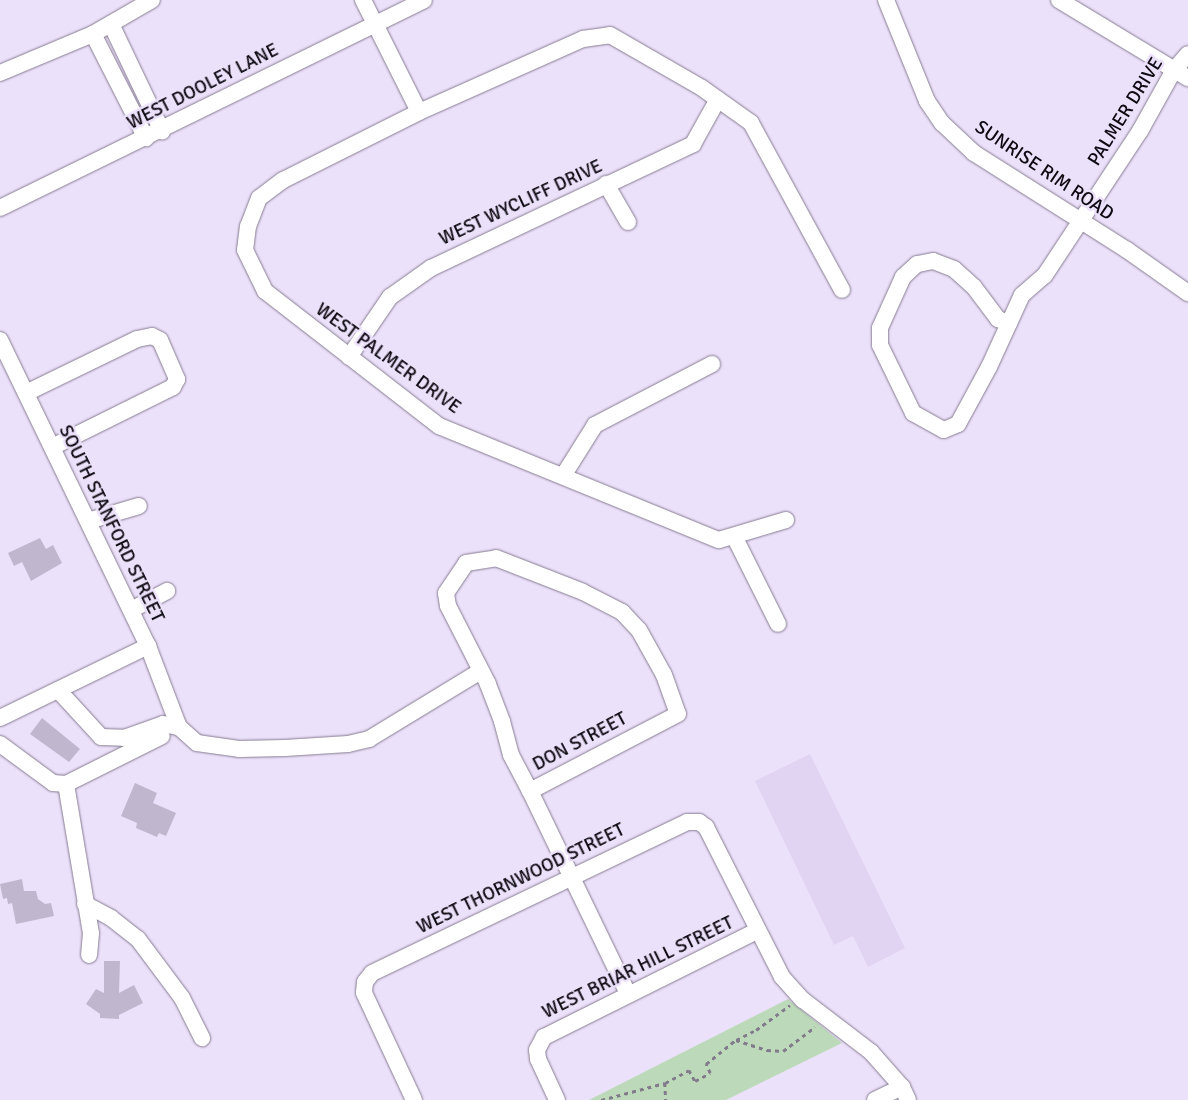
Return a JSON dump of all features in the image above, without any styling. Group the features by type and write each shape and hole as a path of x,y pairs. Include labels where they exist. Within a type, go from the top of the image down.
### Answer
{"street":[{"path":"0,73 93,34 152,0"},
{"path":"363,0 419,112"},
{"name":"WEST DOOLEY LANE","path":"0,208 162,131 424,0"},
{"name":"SUNRISE RIM ROAD","path":"886,0 927,100 942,123 974,153 1188,293"},
{"path":"1059,0 1181,74"},
{"path":"112,24 162,131"},
{"path":"93,34 146,138"},
{"name":"WEST PALMER DRIVE","path":"786,520 735,538 719,540 440,426 265,291 245,250 248,226 259,198 283,180 419,112 583,39 610,35 718,99 751,123 842,290"},
{"name":"PALMER DRIVE","path":"1009,323 998,319 974,288 954,269 933,261 917,264 903,277 886,309 880,328 880,345 913,413 944,430 958,424 989,367 1022,295 1045,276 1079,220 1181,74 1188,54"},
{"name":"WEST WYCLIFF DRIVE","path":"349,357 390,297 431,268 693,144 718,99"},
{"path":"606,184 628,222"},
{"path":"26,393 137,340 152,336 160,340 177,379 173,387 52,447"},
{"name":"SOUTH STANFORD STREET","path":"0,340 148,646 179,727"},
{"path":"564,476 595,425 712,364"},
{"path":"88,521 139,506"},
{"path":"735,538 778,624"},
{"name":"DON STREET","path":"496,558 567,586 622,612 639,630 652,653 678,714 530,791 511,755 502,721 481,671 447,600 446,593 466,563 496,558"},
{"path":"131,610 167,591"},
{"path":"0,718 148,646"},
{"path":"58,690 101,737 124,738 163,724 179,727 197,744 239,749 348,744 369,739 390,729 481,671"},
{"path":"0,744 53,783 66,784 179,727"},
{"path":"66,784 91,933 89,955"},
{"path":"530,791 628,994"},
{"name":"WEST THORNWOOD STREET","path":"414,1100 367,1003 364,993 365,982 372,973 687,822 699,822 710,835 757,932"},
{"path":"85,904 111,918 138,939 182,998 202,1038"},
{"path":"757,932 782,977 799,996 871,1052 905,1093 875,1100"},
{"name":"WEST BRIAR HILL STREET","path":"557,1100 538,1059 539,1043 549,1033 757,932"}],"path":[{"path":"601,1100 665,1084 689,1070 695,1081 710,1073 706,1064 736,1040 763,1025 799,996"},
{"path":"736,1040 767,1050 783,1050 808,1033 824,1016"},
{"path":"665,1084 666,1100"}],"shaded area":[{"path":"810,754 905,948 868,967 853,936 834,945 755,781"}],"green space":[{"path":"788,999 842,1043 726,1100 589,1100"}],"building":[{"path":"40,538 46,549 53,545 62,563 31,581 22,562 14,566 8,553"},
{"path":"42,718 80,749 69,762 30,734"},
{"path":"135,783 157,793 153,803 176,813 166,836 159,833 157,837 136,828 137,823 121,816"},
{"path":"22,879 24,891 36,891 38,899 45,904 51,903 54,916 16,924 12,903 8,904 7,898 3,899 0,884"},
{"path":"104,961 120,961 119,993 134,985 143,1003 119,1015 119,1019 100,1018 100,1014 86,1004 96,989 104,993"}]}
